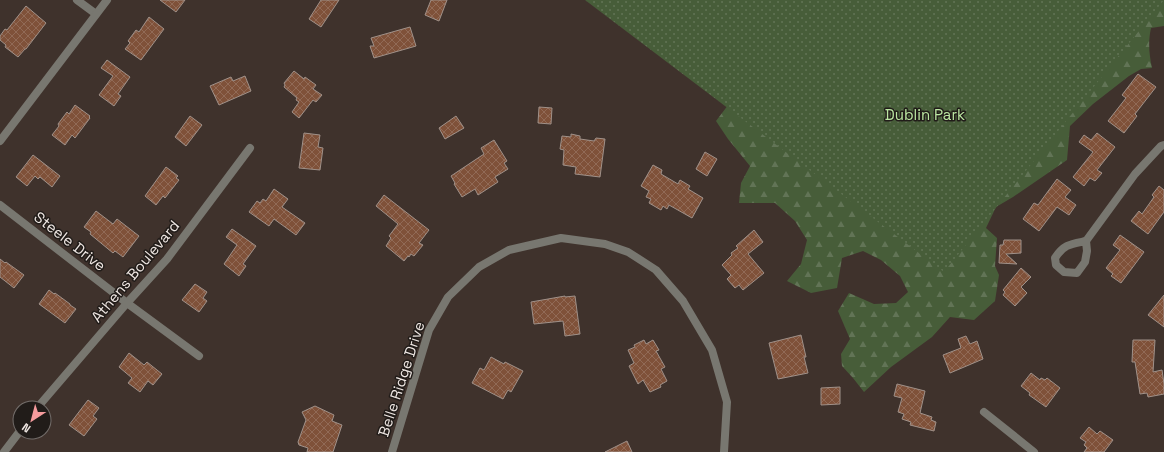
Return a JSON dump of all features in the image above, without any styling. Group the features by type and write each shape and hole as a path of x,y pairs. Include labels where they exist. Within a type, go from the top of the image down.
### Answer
{"street":[{"path":"77,0 96,14"},
{"path":"0,142 108,0"},
{"path":"1086,241 1070,244 1060,250 1055,258 1056,265 1064,272 1076,273 1085,262 1087,251 1086,241 1135,174 1161,146 1164,145"},
{"name":"Athens Boulevard","path":"44,400 167,259 250,148"},
{"name":"Steele Drive","path":"0,205 127,303 199,356"},
{"name":"Belle Ridge Drive","path":"392,452 429,330 448,297 479,267 509,250 561,238 605,244 628,252 656,270 683,300 712,350 727,402 724,452"},
{"path":"984,412 1034,452"},
{"path":"4,452 13,440"}],"green space":[{"name":"Dublin Park","path":"585,0 1164,0 944,272"},
{"name":"Dublin Park","path":"1111,0 1164,0 1164,26 1151,28 1149,38 1152,68 1141,69 1129,76 1093,104 1070,126 1067,160 996,207 986,228 997,238 995,266 999,275 995,301 974,320 950,317 932,337 891,367 864,392 842,366 841,354 850,339 838,311 849,293 874,304 896,303 908,292 900,276 881,260 863,251 842,258 837,288 811,293 787,281 801,264 807,240 795,221 775,203 739,203 741,183 750,166 728,139 716,121 741,88"}],"building":[{"path":"160,0 185,0 176,12"},
{"path":"321,0 339,0 321,27 309,19"},
{"path":"431,0 447,0 439,21 425,15"},
{"path":"26,6 46,23 18,57 5,47 6,45 0,40 0,36 5,29 7,30"},
{"path":"149,17 164,29 141,60 125,49 130,43 128,41 136,30 139,32"},
{"path":"410,27 416,46 374,58 370,46 374,46 371,38"},
{"path":"107,60 130,77 118,94 121,96 114,106 99,95 113,76 101,68"},
{"path":"294,71 304,79 305,77 316,85 313,89 322,95 316,102 313,100 299,118 292,112 299,102 296,100 297,98 284,87 284,83"},
{"path":"1138,74 1156,87 1135,114 1137,116 1124,133 1108,121 1126,98 1122,95"},
{"path":"245,76 251,91 219,105 210,86 231,77 233,81"},
{"path":"75,105 90,116 90,118 75,138 72,135 65,145 52,135 67,112 69,114"},
{"path":"539,107 552,108 551,124 538,123"},
{"path":"190,116 202,125 186,146 175,137"},
{"path":"456,116 464,128 445,139 439,128"},
{"path":"304,133 320,135 318,147 323,148 320,170 299,168"},
{"path":"1097,133 1115,147 1097,170 1102,173 1095,181 1090,178 1084,186 1073,177 1093,152 1079,142 1084,135 1091,140"},
{"path":"571,134 580,136 580,139 594,141 596,138 605,139 600,177 575,174 576,167 563,165 564,150 560,149 562,136 571,137"},
{"path":"494,140 507,161 504,163 508,169 495,177 498,182 478,195 475,189 462,197 451,176 484,154 481,148"},
{"path":"705,152 717,159 707,176 696,169"},
{"path":"33,155 60,176 52,187 40,177 38,179 35,176 27,186 16,177"},
{"path":"653,165 662,170 661,174 678,184 680,180 690,186 688,189 703,198 692,218 669,205 667,209 663,206 661,210 649,203 651,199 646,197 649,191 641,186"},
{"path":"166,167 178,176 176,178 179,180 165,198 163,196 156,205 145,196"},
{"path":"1057,179 1071,190 1065,197 1076,205 1069,215 1057,207 1039,231 1023,219 1034,203 1038,205"},
{"path":"1159,186 1164,190 1164,212 1148,234 1131,221 1139,211 1142,214 1154,197 1152,195"},
{"path":"274,189 288,199 282,207 305,223 296,235 274,219 269,226 249,212 257,201 260,203 263,199 266,201"},
{"path":"384,195 429,230 419,243 423,245 414,256 411,254 404,261 386,246 391,238 389,236 398,224 376,206"},
{"path":"96,211 113,224 117,219 139,236 123,257 115,251 113,253 90,234 91,232 84,227"},
{"path":"232,229 256,246 243,264 246,266 239,276 224,264 237,245 226,237"},
{"path":"754,230 763,242 748,254 764,273 743,290 739,285 735,288 727,279 731,275 722,265 732,255 731,253 738,248 736,246"},
{"path":"1120,235 1144,252 1121,283 1111,276 1113,274 1106,268 1120,250 1113,245"},
{"path":"1004,240 1021,240 1021,253 1006,254 1017,264 999,263 1000,245 1003,245"},
{"path":"0,259 24,275 14,288 0,277"},
{"path":"1021,268 1031,277 1021,287 1027,293 1015,306 1003,295 1005,292 1003,290"},
{"path":"195,284 207,292 203,298 207,301 199,312 182,300"},
{"path":"49,290 76,309 65,323 39,304"},
{"path":"1164,295 1164,327 1148,315"},
{"path":"565,296 575,296 580,334 565,336 563,321 534,324 531,302"},
{"path":"801,335 808,373 778,379 769,343"},
{"path":"966,336 970,344 977,341 983,359 950,373 943,355 961,348 958,339"},
{"path":"644,340 646,344 653,340 659,350 656,351 665,367 661,369 667,381 660,385 661,387 650,392 643,380 638,384 629,366 634,363 628,350"},
{"path":"1133,340 1155,340 1153,372 1162,370 1164,394 1148,397 1147,393 1140,394 1135,362 1132,362"},
{"path":"129,353 144,365 147,362 162,374 153,385 148,381 140,392 128,383 132,378 119,367"},
{"path":"491,357 504,364 505,362 523,371 511,392 508,390 503,399 472,383 480,368 484,370"},
{"path":"1031,373 1040,380 1041,378 1045,380 1047,378 1060,388 1046,407 1029,395 1030,393 1021,386"},
{"path":"897,384 925,391 920,413 932,417 931,420 936,422 934,431 910,425 911,422 902,419 904,414 898,412 902,398 894,396"},
{"path":"840,387 840,404 821,405 821,388"},
{"path":"88,400 99,408 93,416 97,419 84,436 69,425"},
{"path":"315,406 334,415 332,421 342,425 333,452 307,452 308,448 299,445 298,442 306,420 302,412"},
{"path":"1089,427 1097,434 1100,431 1113,440 1104,452 1084,452 1087,448 1084,445 1086,442 1080,438"},
{"path":"627,441 632,452 605,452"}]}
